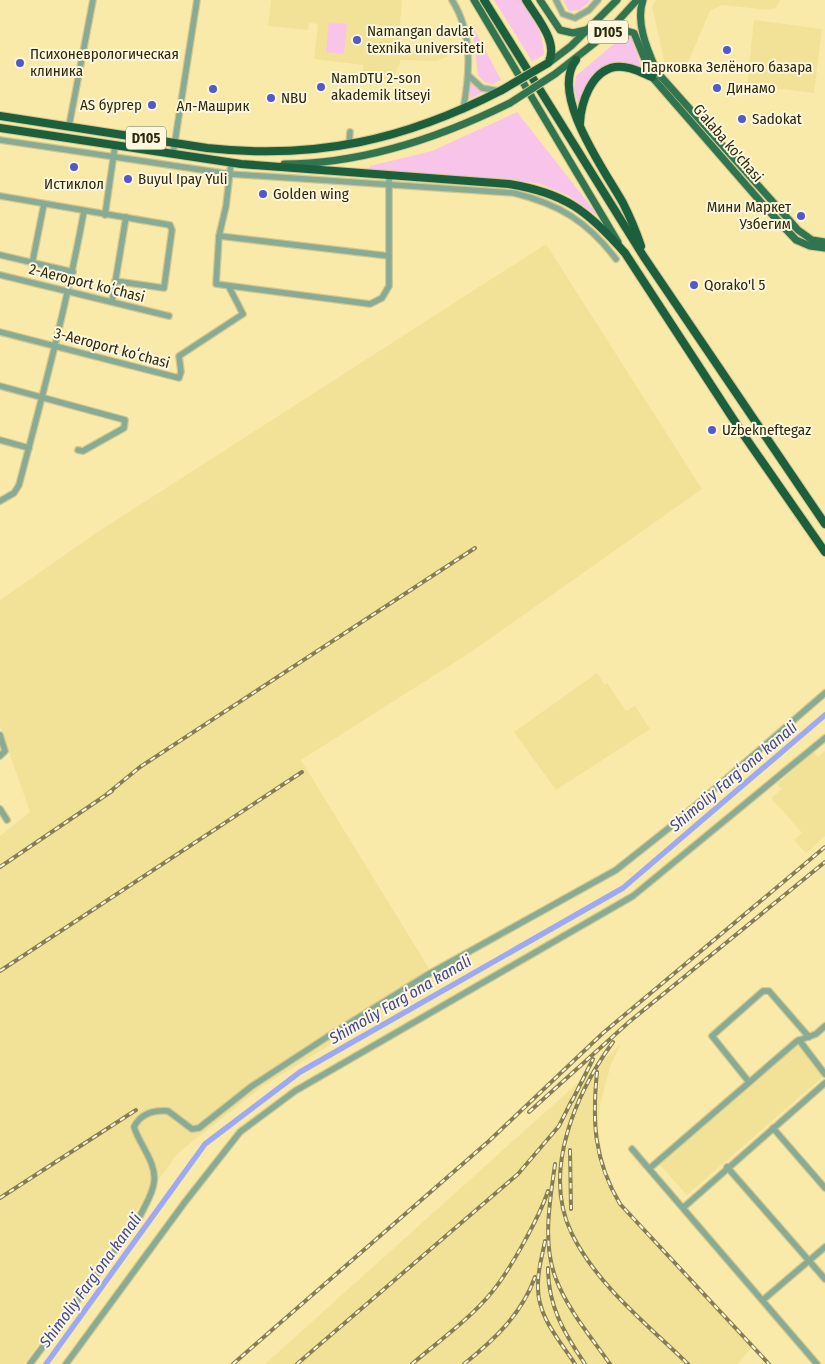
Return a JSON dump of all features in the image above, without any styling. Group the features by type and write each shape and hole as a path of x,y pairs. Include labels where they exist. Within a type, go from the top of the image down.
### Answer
{"highway":[{"path":"484,0 644,257 825,524"},
{"path":"526,0 550,40 549,62"},
{"path":"576,60 569,75 569,92 579,125 634,227 644,257"},
{"name":"D105","path":"0,116 175,143 265,152 306,151 349,145 409,130 463,110 502,90 549,62"},
{"path":"579,125 581,108 586,94 594,82 607,70 615,67 630,68 652,77"},
{"name":"D105","path":"0,128 241,164"},
{"path":"241,164 510,184 538,188 572,203 601,226 625,252 743,434 825,552"}],"main road":[{"path":"474,0 625,252"},
{"path":"540,0 560,30 575,33 589,29"},
{"name":"D105","path":"549,62 589,29 617,0"},
{"name":"D105","path":"241,164 319,162 380,152 433,137 510,103 556,74 576,60 606,34 636,0"},
{"path":"642,0 639,12 642,28 650,55 663,85"},
{"path":"642,28 636,24 633,32 652,77 663,85"},
{"path":"606,34 620,29 633,32"},
{"name":"G'alaba ko'chasi","path":"663,85 804,236 825,242"},
{"name":"G'alaba ko'chasi","path":"663,85 796,240 810,246 825,248"},
{"path":"753,192 760,188"}],"street":[{"path":"70,126 93,0"},
{"path":"173,154 197,0"},
{"path":"556,0 563,14 575,18 589,10 598,0"},
{"path":"453,1 462,20 466,38 469,76 463,110"},
{"path":"469,76 475,83 486,90 502,90"},
{"path":"349,145 350,132"},
{"path":"0,140 230,174 514,193 538,199 555,206 578,220 603,242 616,259"},
{"path":"105,215 115,146"},
{"path":"231,163 219,236 215,281 218,285 370,304 376,303 387,292 389,175"},
{"path":"0,196 171,227 164,286 158,289 115,280"},
{"path":"32,264 44,204"},
{"path":"0,502 19,485 69,293 84,211"},
{"path":"112,302 126,218"},
{"path":"219,236 389,256"},
{"path":"0,256 73,272"},
{"name":"2-Aeroport koʻchasi","path":"0,274 69,293 169,316"},
{"name":"3-Aeroport koʻchasi","path":"0,332 179,378 181,375 179,356 243,314 229,287"},
{"path":"0,386 125,420 124,428 83,451 78,450"},
{"path":"0,440 29,448"},
{"path":"0,495 7,497"},
{"path":"30,1364 138,1218 149,1198 154,1181 152,1168 137,1138 134,1126 138,1119 148,1113 168,1111 192,1128 199,1128 252,1086 427,975 616,870 674,824 825,693"},
{"path":"0,735 4,751 0,756"},
{"path":"66,1364 180,1208 240,1132 295,1091 633,896 825,738"},
{"path":"0,809 7,820"},
{"path":"749,1082 712,1036 763,991 769,991 809,1037"},
{"path":"650,1168 799,1040 818,1033 825,1026"},
{"path":"799,1040 825,1074"},
{"path":"684,1207 727,1167 824,1087"},
{"path":"773,1128 825,1188"},
{"path":"632,1149 684,1207 817,1364"},
{"path":"727,1167 825,1278"},
{"path":"764,1300 825,1247"}],"shaded area":[{"name":"Namangan davlat texnika universiteti","path":"271,0 402,0 398,50 448,54 447,57 436,61 401,60 393,80 362,77 363,65 314,59 318,24 309,23 308,30 268,26"},
{"path":"494,0 521,0 540,32 544,55 532,61"},
{"path":"563,0 591,0 580,10 569,11"},
{"path":"656,0 780,0 776,8 769,10 722,5 710,11 688,62 667,73 652,7"},
{"path":"754,20 822,29 814,93 747,85"},
{"path":"329,22 347,24 344,54 326,52"},
{"path":"472,25 501,80 492,84 484,82 478,75"},
{"path":"627,33 633,37 641,67 617,63 600,68 588,82 578,104 574,89 576,76"},
{"path":"471,81 484,92 469,99"},
{"path":"517,112 600,218 569,196 540,184 509,179 369,170 370,166 432,151"},
{"path":"546,244 702,489 471,652 301,760 436,980 263,1086 178,1153 24,1364 0,1364 0,836 30,812 0,726 0,600 96,533"},
{"path":"597,673 605,685 607,683 626,711 635,706 650,729 556,790 514,732"},
{"path":"825,751 825,836 806,853 794,840 802,833 771,798 782,789 777,784 814,752 818,757"},
{"path":"798,1043 825,1075 687,1195 659,1164"},
{"path":"621,1044 611,1064 600,1105 598,1128 605,1171 625,1208 753,1346 738,1364 265,1364"}],"waterway":[{"name":"Shimoliy Fargʻona kanali","path":"46,1364 205,1144 300,1072 623,888 825,715"}],"railway":[{"path":"107,794 140,767 475,548"},
{"path":"0,971 302,772"},
{"path":"0,867 112,791"},
{"path":"233,1364 489,1141 603,1033 825,847"},
{"path":"529,1112 629,1022 825,862"},
{"path":"613,1042 599,1062 587,1085 567,1134 562,1159 560,1185 563,1210 572,1234 595,1270 624,1304 688,1364"},
{"path":"572,1101 593,1059"},
{"path":"597,1072 595,1090 597,1140 605,1172 620,1204 769,1364"},
{"path":"297,1364 518,1174 559,1126 572,1100"},
{"path":"0,1198 136,1110"},
{"path":"570,1150 571,1209"},
{"path":"555,1164 548,1222 549,1251 552,1265 556,1279 567,1302 610,1364"},
{"path":"412,1364 464,1321 492,1292 523,1243 548,1191"},
{"path":"545,1241 538,1276 539,1299 546,1319 575,1364"},
{"path":"548,1268 554,1307 564,1330 585,1364"},
{"path":"464,1364 496,1336 515,1314 523,1303 535,1277"}],"place":[{"name":"Namangan davlat texnika universiteti","path":"357,40"},
{"name":"Парковка Зелёного базара","path":"727,50"},
{"name":"Психоневрологическая клиника","path":"20,63"},
{"name":"NamDTU 2-son akademik litseyi","path":"321,87"},
{"name":"Динамо","path":"717,88"},
{"name":"Ал-Машрик","path":"213,89"},
{"name":"NBU","path":"271,98"},
{"name":"AS бургер","path":"152,105"},
{"name":"Sadokat","path":"742,119"},
{"name":"Истиклол","path":"74,167"},
{"name":"Buyul Ipay Yuli","path":"128,179"},
{"name":"Golden wing","path":"263,194"},
{"name":"Мини Маркет Узбегим","path":"801,216"},
{"name":"Qorako'l 5","path":"694,285"},
{"name":"Uzbekneftegaz","path":"712,430"}]}
